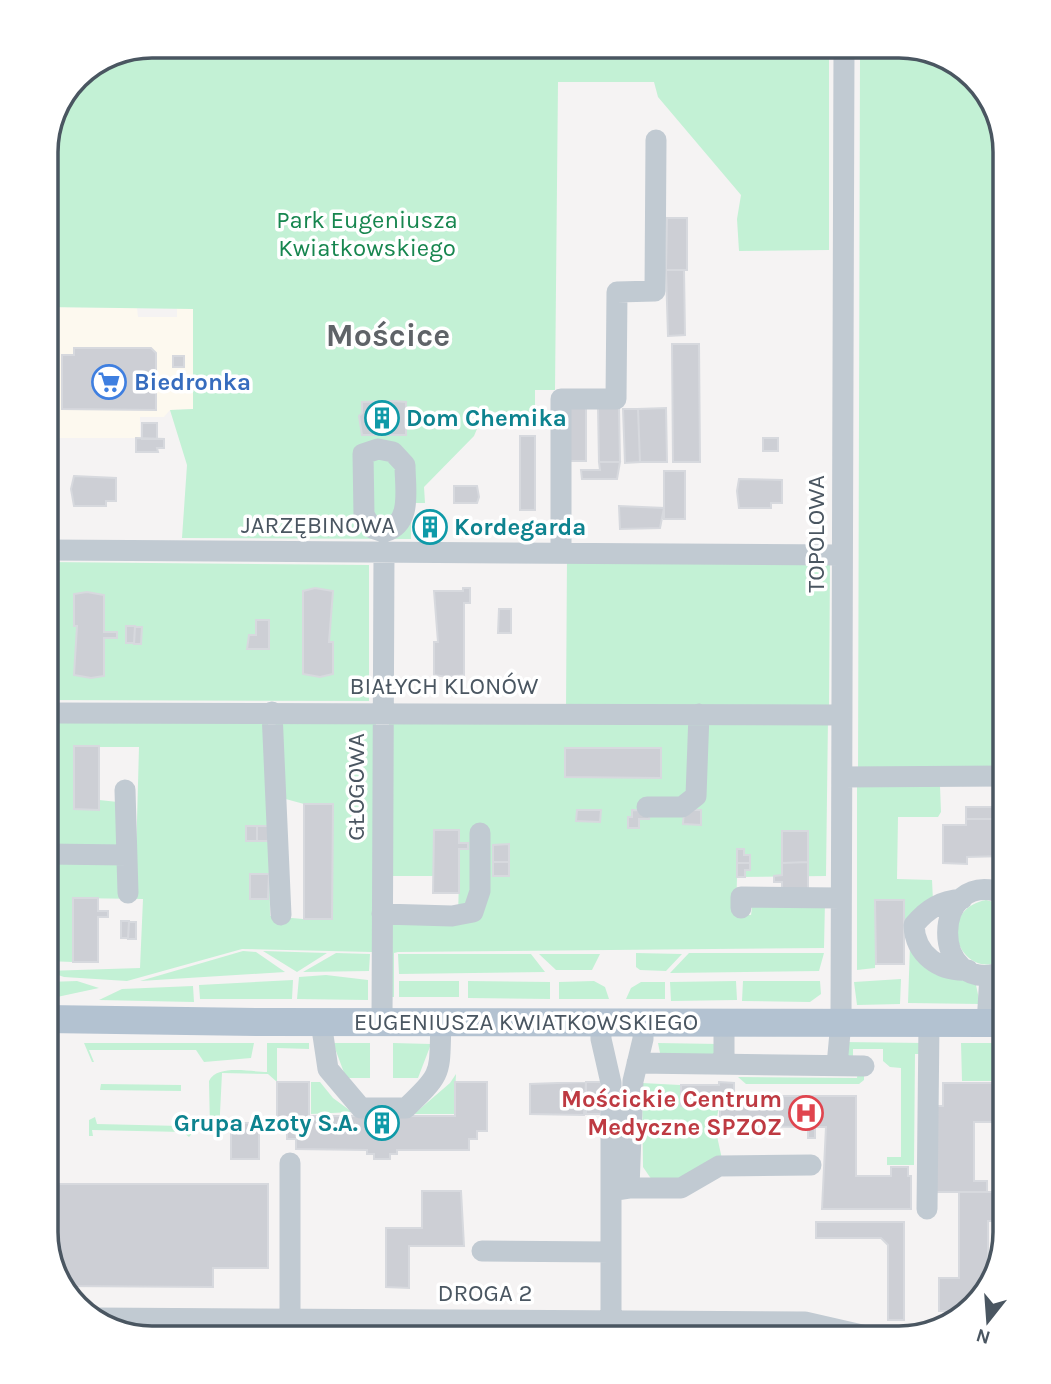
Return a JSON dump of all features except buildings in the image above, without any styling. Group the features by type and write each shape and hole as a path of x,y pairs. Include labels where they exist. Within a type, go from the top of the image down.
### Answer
{"main road":[{"name":"EUGENIUSZA KWIATKOWSKIEGO","path":"58,1018 643,1024 993,1024"}],"street":[{"name":"TOPOLOWA","path":"837,1065 841,1022 844,58"},
{"path":"561,552 561,399 616,399 617,292 655,291 656,140"},
{"name":"JARZĘBINOWA","path":"58,550 384,542 561,552 842,555"},
{"name":"GŁOGOWA","path":"382,1022 384,542"},
{"path":"272,712 281,915"},
{"name":"BIAŁYCH KLONÓW","path":"58,713 842,715"},
{"path":"647,807 682,807 696,796 699,714"},
{"path":"842,777 993,776"},
{"path":"125,790 128,893"},
{"path":"382,914 452,916 473,912 480,891 480,833"},
{"path":"58,853 127,855"},
{"path":"988,972 950,971 930,959 915,940 914,925 922,915 942,901 962,899 980,891 993,892"},
{"path":"741,908 741,897 841,898"},
{"path":"962,899 948,918 946,938 952,955 988,972"},
{"path":"988,972 993,1004"},
{"path":"321,1022 328,1069 361,1108 406,1108 434,1080 439,1072 441,1022"},
{"path":"724,1022 724,1063"},
{"path":"601,1023 601,1039 611,1083 611,1125 620,1190"},
{"path":"927,1209 929,1023"},
{"path":"611,1326 611,1252 643,1024"},
{"path":"637,1063 864,1066"},
{"path":"290,1163 290,1319"},
{"path":"620,1190 681,1188 719,1166 811,1165"},
{"path":"482,1251 611,1252"},
{"name":"DROGA 2","path":"180,1326 290,1319 515,1326"}],"shaded area":[{"path":"58,307 137,308 138,317 177,317 177,308 193,308 193,409 170,410 164,417 140,417 140,438 58,438"}],"green space":[{"name":"Park Eugeniusza Kwiatkowskiego","path":"151,58 829,58 829,250 739,251 737,219 741,195 658,97 654,82 558,82 555,390 535,390 535,413 484,412 474,436 424,487 425,503 411,503 411,539 182,538 187,465 170,410 193,409 193,309 58,307 60,133 65,115 85,85 115,65"},
{"path":"906,58 924,61 946,70 966,85 977,99 990,127 993,151 993,771 858,773 860,59"},
{"path":"567,557 830,559 829,710 566,709"},
{"path":"58,562 369,565 369,701 58,700"},
{"path":"268,717 270,916 303,919 304,804 282,798 275,718 376,717 372,952 242,949 127,981 58,975 58,971 140,968 143,899 73,898 73,962 58,961 58,859 119,860 135,894 139,747 99,747 99,800 118,802 118,849 58,848 58,720"},
{"path":"389,718 828,718 826,876 737,877 736,914 751,915 753,901 825,901 824,948 398,952 394,953 394,997 390,997 390,916 458,919 459,876 390,876"},
{"path":"857,783 940,786 941,812 938,817 898,817 897,879 932,880 933,901 904,925 904,900 876,901 875,968 857,970"},
{"path":"986,900 993,902 993,963 976,962 965,954 959,943 957,930 960,917 970,906"},
{"path":"910,946 956,978 976,985 980,1004 908,1003"},
{"path":"243,951 256,952 285,972 140,981"},
{"path":"263,951 327,953 297,972"},
{"path":"336,953 370,954 369,971 303,972"},
{"path":"636,953 682,954 666,971 640,970 636,967"},
{"path":"689,953 824,953 819,971 670,973"},
{"path":"398,954 531,954 545,972 399,974"},
{"path":"539,954 600,954 592,970 556,970"},
{"path":"326,975 368,980 368,1000 297,999 299,977"},
{"path":"901,979 900,1004 857,1005 854,982"},
{"path":"293,980 292,999 200,999 199,985"},
{"path":"77,981 99,988 58,997 58,982"},
{"path":"399,981 459,981 459,997 399,997"},
{"path":"468,981 550,982 550,999 468,998"},
{"path":"594,981 605,987 609,999 559,999 559,982"},
{"path":"736,981 737,1000 671,1001 670,982"},
{"path":"743,981 820,981 821,994 810,1002 742,1001"},
{"path":"641,982 665,982 665,999 626,999 631,988"},
{"path":"193,986 194,1002 99,1000 122,989"},
{"path":"843,1042 924,1043 924,1054 915,1054 914,1165 887,1165 887,1157 901,1157 901,1068 890,1067 883,1061 883,1049 853,1049 853,1060 848,1060"},
{"path":"84,1043 254,1043 251,1058 204,1062 196,1050 89,1050 92,1062"},
{"path":"267,1043 309,1043 309,1049 277,1048 277,1082 268,1074 222,1073 219,1133 210,1130 209,1081 219,1072 267,1072"},
{"path":"333,1043 370,1043 370,1078 346,1078"},
{"path":"393,1043 431,1044 418,1078 393,1078"},
{"path":"658,1043 719,1044 713,1057 660,1053"},
{"path":"961,1043 993,1043 993,1081 962,1081"},
{"path":"858,1071 864,1072 864,1080 859,1084 746,1084 738,1077 857,1078"},
{"path":"456,1074 454,1114 414,1114 450,1083"},
{"path":"311,1082 320,1082 333,1098 352,1112 311,1114"},
{"path":"642,1083 680,1085 680,1107 719,1107 715,1127 722,1159 688,1177 654,1183 643,1167"},
{"path":"101,1084 181,1085 181,1091 100,1090"},
{"path":"95,1117 97,1124 181,1126 190,1118 195,1130 189,1137 183,1132 92,1130 93,1136 89,1136 89,1120"}],"place":[{"name":"Biedronka","path":"109,382"},
{"name":"Dom Chemika","path":"382,418"},
{"name":"Kordegarda","path":"430,527"},
{"name":"Mościckie Centrum Medyczne SPZOZ","path":"806,1113"},
{"name":"Grupa Azoty S.A.","path":"382,1123"}],"district":[{"name":"Mościce","path":"388,335"}]}
